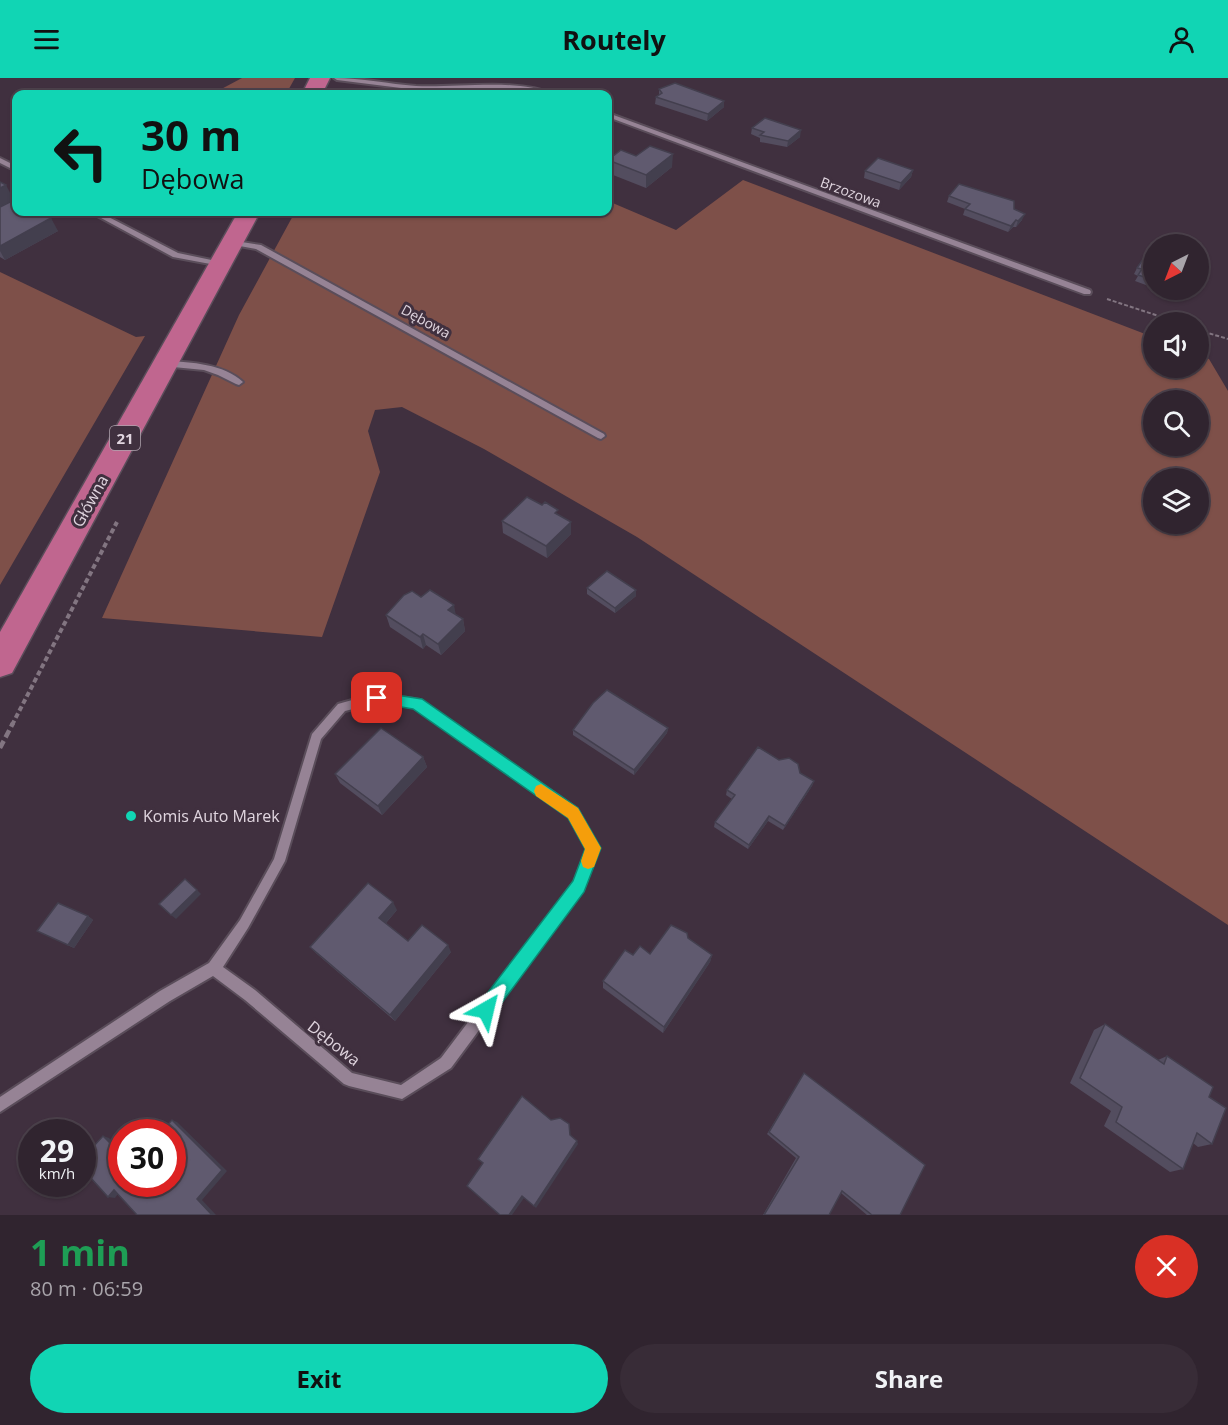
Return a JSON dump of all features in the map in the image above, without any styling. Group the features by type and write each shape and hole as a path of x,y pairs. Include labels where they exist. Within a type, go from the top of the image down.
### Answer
{"main road":[{"name":"Główna","path":"0,663 247,216"}],"street":[{"path":"337,78 417,88 518,86 534,90"},
{"name":"Brzozowa","path":"612,117 1087,292"},
{"name":"Dębowa","path":"102,216 176,255 227,253 258,247 600,436"},
{"path":"165,364 199,365 217,369 239,382"},
{"name":"Dębowa","path":"0,1105 165,996 214,968 244,924 279,861 316,737 342,707 377,698 417,703 573,813 593,848 579,886 446,1063 402,1092 349,1079 250,995 214,968"}],"path":[{"path":"1087,292 1147,312"},
{"path":"1209,333 1228,339"}],"shaded area":[{"path":"242,78 295,78 288,90 220,90"},
{"path":"743,180 1143,333 1143,378 1209,378 1209,359 1228,391 1228,925 637,537 484,449 402,407 375,410 368,431 380,472 322,637 102,618 239,315 293,216 612,216 612,203 676,230"},
{"path":"0,272 136,337 145,336 0,585"}],"building":[{"path":"675,83 724,101 708,114 656,97 662,93 659,89"},
{"path":"765,118 801,130 788,141 760,135 764,132 752,128"},
{"path":"650,146 673,154 646,175 612,162 612,157 621,150 636,156"},
{"path":"878,158 913,170 901,183 865,171"},
{"path":"959,184 1014,201 1014,209 1025,214 1011,226 965,209 970,204 949,196"},
{"path":"12,201 12,216 51,218 0,246 0,207"},
{"path":"1143,259 1143,277 1138,275 1142,269 1137,268"},
{"path":"527,497 542,505 545,502 558,510 555,513 571,522 546,546 502,521"},
{"path":"607,571 636,590 615,608 587,588"},
{"path":"430,590 454,605 448,610 463,619 438,644 423,634 420,637 386,615 404,595 412,591 421,597"},
{"path":"607,690 668,728 634,770 573,730 593,703"},
{"path":"381,728 423,757 378,806 335,774"},
{"path":"758,747 779,760 789,758 798,764 800,773 814,781 785,826 769,816 749,845 715,822 735,795 727,790"},
{"path":"185,879 197,890 171,915 159,904"},
{"path":"368,883 393,902 379,918 408,941 422,925 448,945 390,1015 310,947"},
{"path":"58,903 88,916 68,945 37,931"},
{"path":"671,925 687,933 688,938 712,955 664,1027 603,981 625,950 633,955 640,946 650,954"},
{"path":"1105,1024 1164,1064 1167,1056 1213,1087 1209,1097 1226,1108 1212,1144 1197,1133 1183,1169 1116,1122 1122,1107 1080,1078"},
{"path":"804,1073 925,1165 900,1215 872,1215 842,1191 829,1215 764,1215 799,1157 769,1132"},
{"path":"522,1096 551,1120 560,1118 569,1124 570,1135 577,1141 534,1206 522,1196 509,1215 500,1215 467,1186 483,1163 478,1159"},
{"path":"186,1134 222,1170 197,1199 212,1215 137,1215 120,1197 186,1197"},
{"path":"103,1136 108,1141 108,1197 96,1184 96,1144"}],"slow traffic":[{"path":"541,791 573,813 593,848 588,861"}],"place":[{"name":"Komis Auto Marek","path":"131,816"}],"route":[{"path":"377,698 417,703 573,813 593,848 579,886 486,1010"}]}
